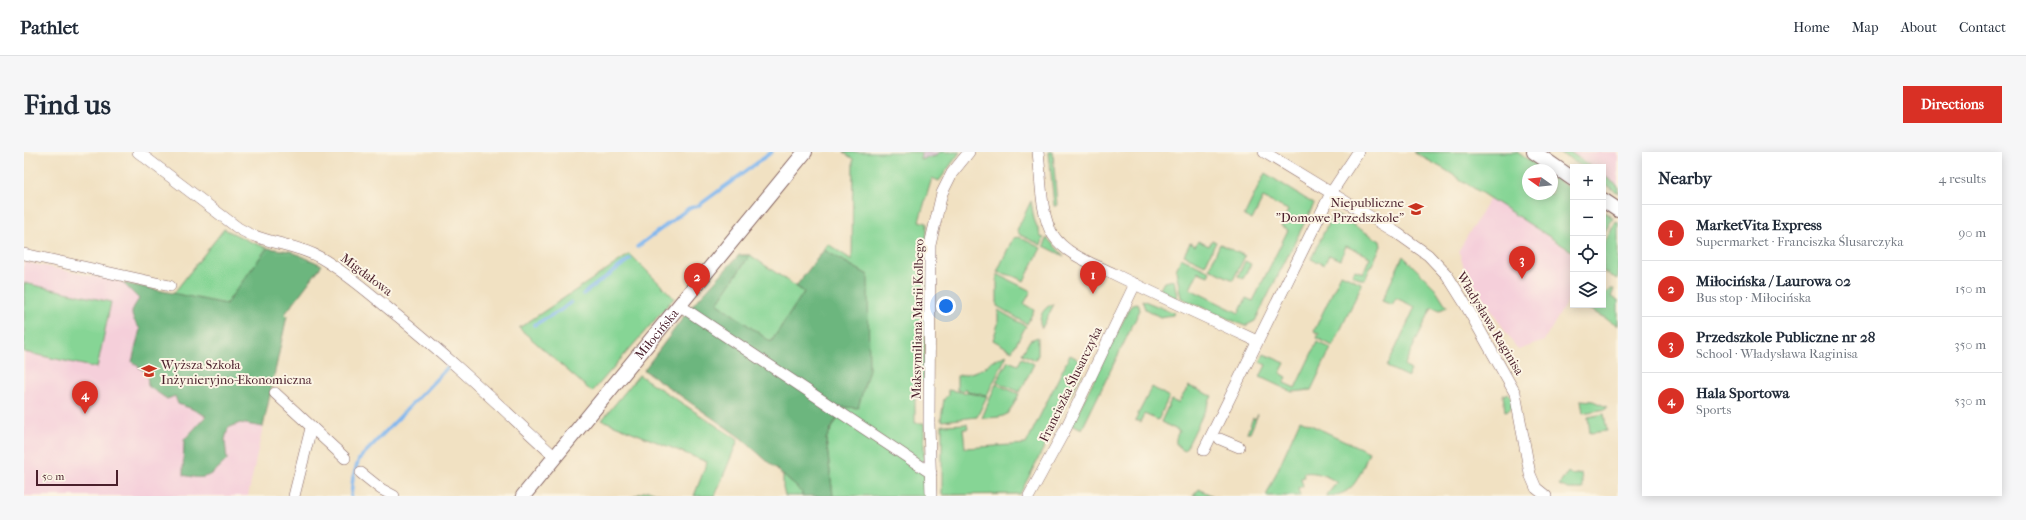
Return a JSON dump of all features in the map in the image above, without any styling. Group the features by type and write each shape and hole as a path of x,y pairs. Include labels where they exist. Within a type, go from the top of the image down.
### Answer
{"street":[{"name":"Migdałowa","path":"138,152 252,237 303,250 320,257 352,278 423,337 555,457"},
{"name":"Miłocińska","path":"523,496 805,152"},
{"name":"Maksymiliana Marii Kolbego","path":"931,496 930,245 942,193 952,173 970,152"},
{"path":"1038,152 1046,220 1052,234 1061,245 1074,254 1135,284 1257,341"},
{"name":"Władysława Raginisa","path":"1264,152 1397,233 1428,255 1447,275 1516,393 1530,474 1536,488 1546,496"},
{"path":"1204,450 1331,193 1358,152"},
{"path":"1534,152 1570,177"},
{"path":"1606,202 1618,210"},
{"path":"24,254 45,260 170,286"},
{"name":"Franciszka Ślusarczyka","path":"1029,496 1066,428 1135,284"},
{"path":"679,305 931,473"},
{"path":"275,392 345,458"},
{"path":"294,496 312,428"},
{"path":"1220,440 1239,447"},
{"path":"361,472 381,489 394,496"}],"shaded area":[{"path":"921,152 940,152 936,156 920,161"},
{"path":"1556,152 1618,152 1618,193 1606,184 1606,164 1578,164 1568,157"},
{"path":"1490,198 1570,251 1570,295 1544,341 1518,350 1464,269 1459,250"},
{"name":"Wyższa Szkoła Inżynieryjno-Ekonomiczna","path":"267,248 311,260 322,265 285,314 287,316 248,496 24,496 24,262 226,304"}],"green space":[{"path":"843,152 921,152 920,160 936,156 940,152 960,152 939,181 932,178 919,221 927,223 924,382 915,382 915,423 924,423 924,462 919,462 841,411 868,275 824,250 828,244 852,260 853,159"},
{"path":"1049,152 1053,152 1057,206 1054,206"},
{"path":"1413,152 1517,152 1534,164 1522,164 1522,200 1558,200 1558,180 1570,189 1570,250 1444,169"},
{"path":"1556,152 1570,152 1588,164 1578,164 1568,157"},
{"path":"1265,173 1314,204 1255,321 1245,326 1181,298 1176,270 1181,258 1210,272 1208,276 1198,272 1190,289 1239,313 1246,298 1253,301 1288,230 1281,226 1288,210 1263,198 1252,220 1244,216"},
{"path":"1606,177 1618,186 1618,193 1606,184"},
{"path":"1031,201 1034,219 1041,237 1044,238 1041,245 1020,235 1017,230"},
{"path":"1333,213 1380,241 1381,246 1365,279 1360,279 1352,275 1355,270 1363,273 1370,257 1346,246 1340,260 1329,255 1324,265 1311,259"},
{"path":"1606,213 1613,218 1606,230"},
{"path":"1616,221 1618,222 1618,279 1606,273 1606,240"},
{"path":"224,229 267,248 226,304 173,294"},
{"path":"1019,237 1041,248 1024,281 1013,276 997,272 1013,238"},
{"path":"1047,238 1064,256 1044,246"},
{"path":"1212,240 1216,242 1205,265 1184,255 1190,243 1195,246 1198,241 1209,246"},
{"path":"1220,244 1245,256 1233,280 1209,268"},
{"path":"267,248 290,251 322,265 285,314 287,316 263,427 240,423 228,428 225,440 227,460 208,476 191,477 183,475 184,440 206,416 178,404 175,396 167,399 148,386 147,373 132,362 140,329 134,320 132,311 139,299 123,283 226,304"},
{"path":"824,250 868,275 869,369 858,408 843,407 826,439 833,496 802,496 802,492 741,438 644,370 692,306 739,255 750,255 717,303 771,342 804,292 796,286"},
{"path":"630,254 674,298 592,392 519,328"},
{"path":"750,255 804,292 771,342 717,303"},
{"path":"1403,256 1435,288 1447,307 1440,310 1432,307 1404,366 1411,370 1408,377 1387,367 1415,307 1396,298 1392,305 1382,301"},
{"path":"1245,261 1251,264 1243,279 1238,276"},
{"path":"997,274 1031,291 1024,304 1034,310 1027,324 997,306"},
{"path":"1341,274 1361,283 1361,286 1333,346 1317,338 1319,334 1314,331"},
{"path":"1174,280 1177,296 1176,298 1160,289 1164,282"},
{"path":"24,283 111,302 97,368 24,352"},
{"path":"1611,289 1614,289 1611,297 1618,300 1618,325 1587,308 1606,308 1606,293"},
{"path":"1142,300 1174,313 1173,315 1160,317 1145,309"},
{"path":"1138,303 1140,310 1082,429 1072,424 1129,309 1132,304"},
{"path":"1054,304 1042,328 1040,321 1042,313 1047,307"},
{"path":"998,310 1026,326 1012,351 993,340 998,324"},
{"path":"1038,337 1038,355 1035,360 1022,354 1030,340"},
{"path":"1317,342 1331,348 1311,390 1292,392 1260,377 1266,365 1260,362 1264,354 1285,363 1280,373 1287,377 1284,383 1295,388"},
{"path":"1007,355 987,395 967,392 967,389 964,389 964,391 957,390 957,376 980,370 991,361"},
{"path":"1070,355 1076,358 1080,363 1082,368 1081,375 1020,494 942,495 942,425 967,424 968,429 963,429 965,448 1026,444"},
{"path":"1022,358 1034,364 1020,392 996,382 1008,361 1018,365"},
{"path":"639,375 738,440 715,496 694,496 707,462 602,420"},
{"path":"996,384 1019,394 1012,408 1006,415 982,418"},
{"path":"1189,386 1212,396 1185,451 1176,443 1176,438 1179,431 1161,422 1171,400 1178,403"},
{"path":"1152,387 1169,397 1158,420 1144,414 1140,422 1135,420"},
{"path":"948,390 987,396 977,417 942,421 944,399 948,395"},
{"path":"1508,393 1513,398 1513,406 1509,410 1505,411 1503,395"},
{"path":"1581,400 1593,401 1607,407 1606,409 1583,413"},
{"path":"1258,414 1250,433 1247,433 1253,418 1255,419"},
{"path":"1604,414 1607,431 1590,433 1588,417"},
{"path":"839,416 925,473 926,496 833,496 826,439"},
{"path":"1300,420 1369,452 1359,476 1350,488 1336,495 1326,496 1338,483 1322,475 1303,473 1304,477 1301,478 1303,486 1298,488 1300,496 1266,496"},
{"path":"1568,472 1572,475 1581,473 1583,489 1568,489 1559,485"},
{"path":"783,475 802,492 802,496 785,496 783,488"},
{"path":"1199,489 1213,496 1193,496"},
{"path":"648,490 665,496 634,496"}],"waterway":[{"path":"637,247 689,208 698,206 772,152"},
{"path":"583,294 630,259"},
{"path":"534,325 561,310 571,302"},
{"path":"351,496 353,477 359,459 447,368"}],"place":[{"name":"Niepubliczne \"Domowe Przedszkole\"","path":"1416,209"},
{"name":"Przedszkole Publiczne nr 28","path":"1522,279"},
{"name":"MarketVita Express","path":"1093,294"},
{"name":"Miłocińska / Laurowa 02","path":"697,296"},
{"name":"Wyższa Szkoła Inżynieryjno-Ekonomiczna","path":"149,371"},
{"name":"Hala Sportowa","path":"85,414"}]}
